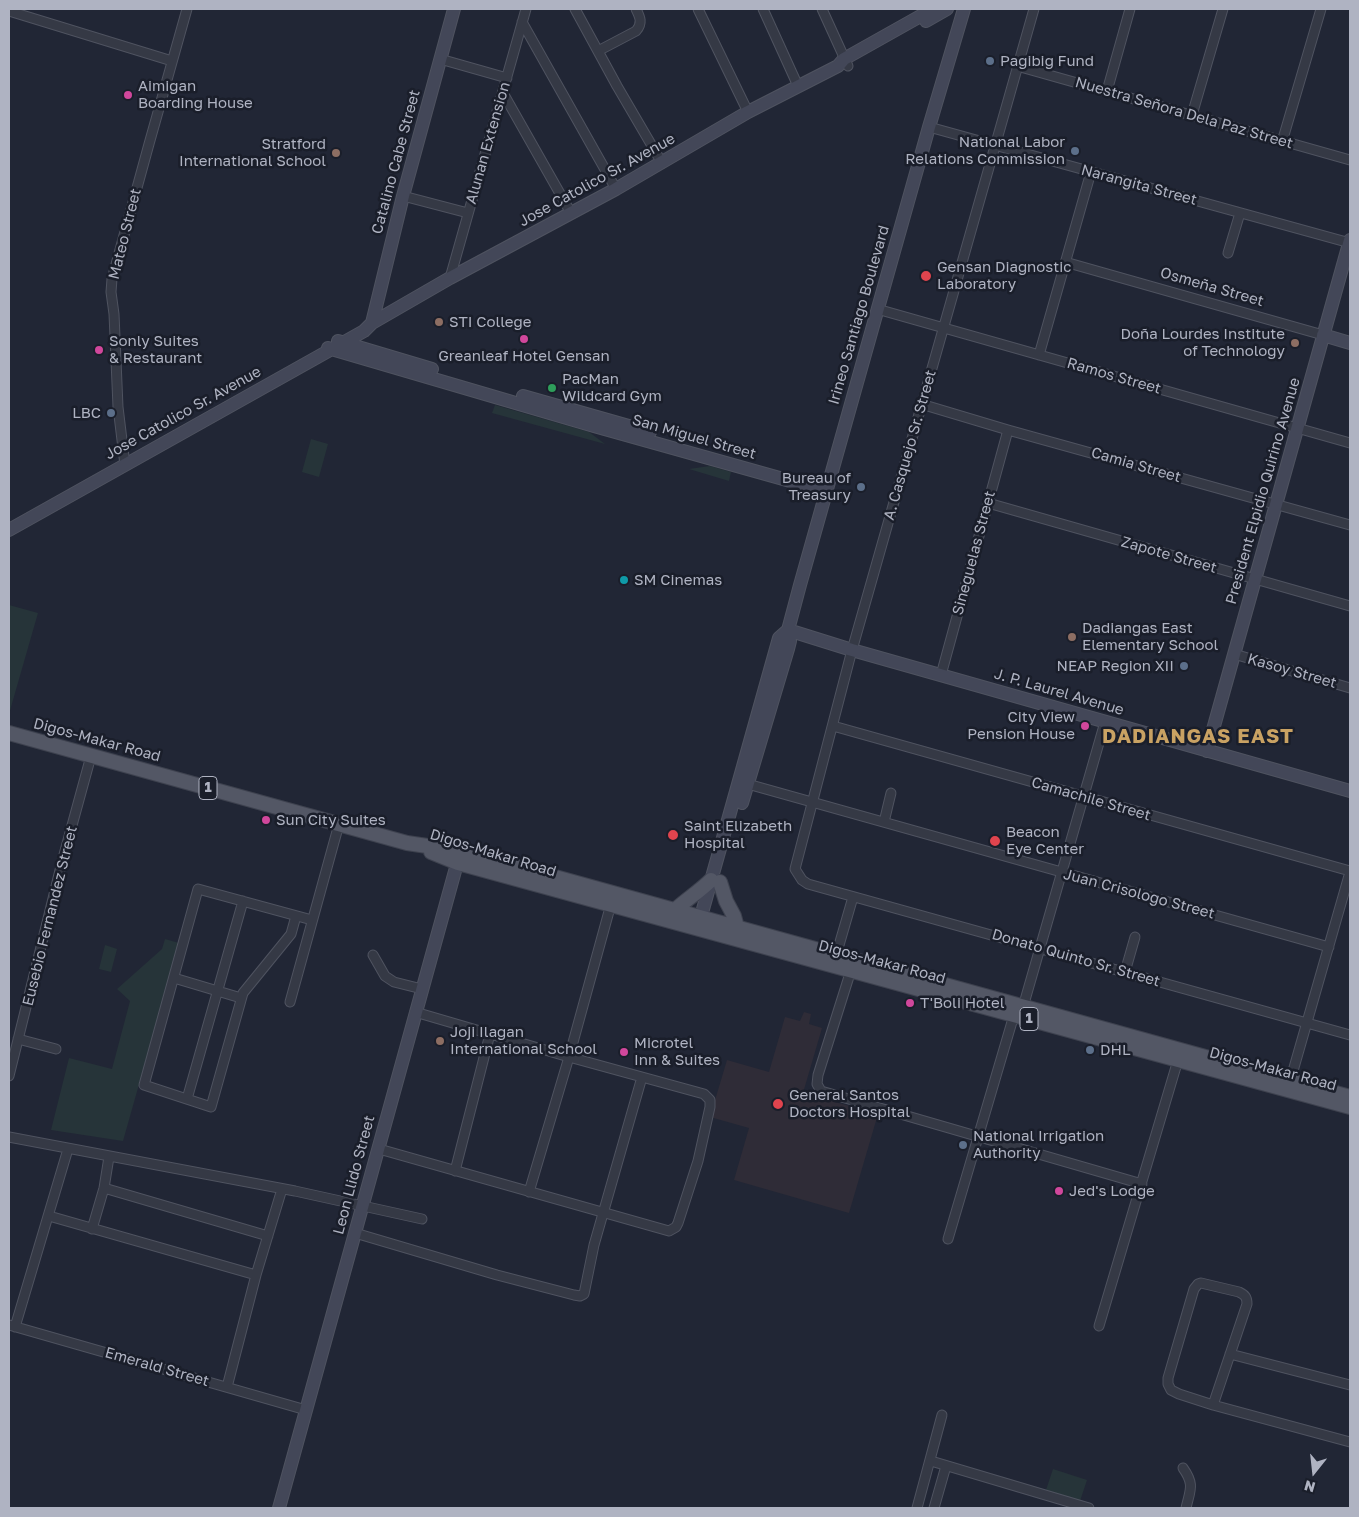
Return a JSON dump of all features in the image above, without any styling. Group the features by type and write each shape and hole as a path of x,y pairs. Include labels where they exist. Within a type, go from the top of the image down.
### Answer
{"main road":[{"name":"Catalino Cabe Street","path":"372,323 403,196 454,9"},
{"name":"Jose Catolico Sr. Avenue","path":"9,521 124,461 333,345 361,325 372,323 450,278 616,189 748,112 843,63 934,12 947,9"},
{"name":"Irineo Santiago Boulevard","path":"704,924 743,783 779,638 788,630 877,309 964,9"},
{"path":"934,12 952,25 956,37"},
{"name":"President Elpidio Quirino Avenue","path":"1207,751 1350,242"},
{"name":"Osmeña Street","path":"1323,335 1350,343"},
{"name":"San Miguel Street","path":"333,345 827,487"},
{"name":"Jose Catolico Sr. Avenue","path":"9,530 124,461"},
{"name":"J. P. Laurel Avenue","path":"788,630 941,676 1350,791"},
{"name":"Digos-Makar Road","path":"9,733 459,857 675,910 704,924 737,928 835,960"},
{"name":"Digos-Makar Road","path":"459,857 611,904 704,924 1289,1085 1350,1107"},
{"name":"Leon Llido Street","path":"281,1508 306,1410 459,857"},
{"path":"675,910 716,881 737,928"},
{"name":"Digos-Makar Road","path":"1019,1011 1178,1060 1350,1097"}],"street":[{"name":"Mateo Street","path":"124,461 118,407 114,314 111,292 112,279 187,9"},
{"name":"Alunan Extension","path":"450,278 526,9"},
{"path":"575,9 662,163"},
{"path":"598,51 636,31 641,19 636,9"},
{"path":"698,9 748,112"},
{"path":"763,9 798,86"},
{"path":"822,9 843,63"},
{"name":"A. Casquejo Sr. Street","path":"802,880 795,869 795,864 852,650 1034,9"},
{"path":"1107,91 1130,9"},
{"path":"1192,116 1223,9"},
{"path":"1282,142 1321,9"},
{"path":"9,11 172,61"},
{"path":"522,22 616,189"},
{"path":"440,59 507,78"},
{"name":"Nuestra Señora Dela Paz Street","path":"1018,66 1350,160"},
{"path":"502,93 571,213"},
{"name":"Narangita Street","path":"929,127 1350,242"},
{"path":"1039,355 1091,172"},
{"path":"403,196 468,213"},
{"path":"1228,253 1240,213"},
{"name":"Osmeña Street","path":"1065,262 1323,335"},
{"name":"Ramos Street","path":"877,309 1350,443"},
{"name":"Camia Street","path":"922,404 1008,430 1350,525"},
{"name":"Sineguelas Street","path":"941,676 1008,430"},
{"name":"Zapote Street","path":"988,503 1350,606"},
{"name":"Kasoy Street","path":"1234,654 1350,688"},
{"path":"948,1239 978,1138 1040,948 1105,722"},
{"name":"Camachile Street","path":"833,726 1350,872"},
{"name":"Eusebio Fernandez Street","path":"9,1076 62,862 91,756"},
{"name":"Juan Crisologo Street","path":"743,783 1328,947"},
{"path":"884,822 891,794"},
{"path":"290,1002 339,824"},
{"path":"1289,1085 1350,872"},
{"name":"Donato Quinto Sr. Street","path":"802,880 808,884 853,897 1350,1035"},
{"path":"296,916 291,934 248,986 241,998 211,1107 144,1085 198,888 312,920"},
{"path":"835,960 853,897"},
{"path":"187,1099 244,901"},
{"path":"529,1192 569,1057 611,904"},
{"path":"291,934 307,938"},
{"path":"1125,972 1135,937"},
{"path":"373,955 385,976 394,982 422,989"},
{"path":"852,965 818,1075 817,1084 821,1091 1142,1184"},
{"path":"174,978 241,998"},
{"path":"378,1149 669,1230 676,1227 678,1223 698,1161 710,1100 704,1094 415,1012"},
{"path":"455,1171 490,1034"},
{"path":"18,1039 56,1049"},
{"path":"1100,1326 1178,1060"},
{"path":"355,1232 497,1275 580,1296 584,1294 592,1252 642,1077"},
{"path":"9,1137 109,1158 282,1189 422,1219"},
{"path":"12,1326 49,1216 68,1149"},
{"path":"92,1229 104,1188 109,1158"},
{"path":"104,1188 268,1236"},
{"path":"227,1387 256,1276 282,1189"},
{"path":"49,1216 256,1276"},
{"path":"1213,1405 1247,1304 1247,1299 1245,1294 1239,1292 1208,1284 1198,1284 1168,1378 1171,1390 1213,1405 1349,1439"},
{"name":"Emerald Street","path":"12,1326 306,1410"},
{"path":"1230,1354 1350,1385"},
{"path":"917,1508 942,1415"},
{"path":"930,1461 1089,1508"},
{"path":"934,1508 946,1466"},
{"path":"1183,1468 1191,1485 1186,1508"}],"shaded area":[{"path":"495,405 589,432 605,444 492,413"},
{"path":"311,439 328,444 319,477 302,472"},
{"path":"710,466 731,472 729,481 689,469"},
{"path":"9,605 38,613 9,714"},
{"path":"165,939 179,943 123,1141 51,1130 69,1058 112,1069 130,1001 117,989 162,949"},
{"path":"105,945 117,949 111,972 99,969"},
{"name":"General Santos Doctors Hospital","path":"804,1012 811,1014 809,1024 822,1028 803,1093 878,1114 849,1213 734,1180 749,1128 710,1117 727,1060 769,1072 785,1017 800,1021"},
{"path":"1053,1469 1087,1480 1080,1501 1046,1490"}],"place":[{"name":"Pagibig Fund","path":"990,61"},
{"name":"Aimigan Boarding House","path":"128,95"},
{"name":"National Labor Relations Commission","path":"1075,151"},
{"name":"Stratford International School","path":"336,153"},
{"name":"Gensan Diagnostic Laboratory","path":"926,276"},
{"name":"STI College","path":"439,322"},
{"name":"Greanleaf Hotel Gensan","path":"524,339"},
{"name":"Doña Lourdes Institute of Technology","path":"1295,343"},
{"name":"Sonly Suites & Restaurant","path":"99,350"},
{"name":"PacMan Wildcard Gym","path":"552,388"},
{"name":"LBC","path":"111,413"},
{"name":"Bureau of Treasury","path":"861,487"},
{"name":"SM Cinemas","path":"624,580"},
{"name":"Dadiangas East Elementary School","path":"1072,637"},
{"name":"NEAP Region XII","path":"1184,666"},
{"name":"City View Pension House","path":"1085,726"},
{"name":"Sun City Suites","path":"266,820"},
{"name":"Saint Elizabeth Hospital","path":"673,835"},
{"name":"Beacon Eye Center","path":"995,841"},
{"name":"T'Boli Hotel","path":"910,1003"},
{"name":"Joji Ilagan International School","path":"440,1041"},
{"name":"DHL","path":"1090,1050"},
{"name":"Microtel Inn & Suites","path":"624,1052"},
{"name":"General Santos Doctors Hospital","path":"778,1104"},
{"name":"National Irrigation Authority","path":"963,1145"},
{"name":"Jed's Lodge","path":"1059,1191"}],"district":[{"name":"DADIANGAS EAST","path":"1198,737"}]}
